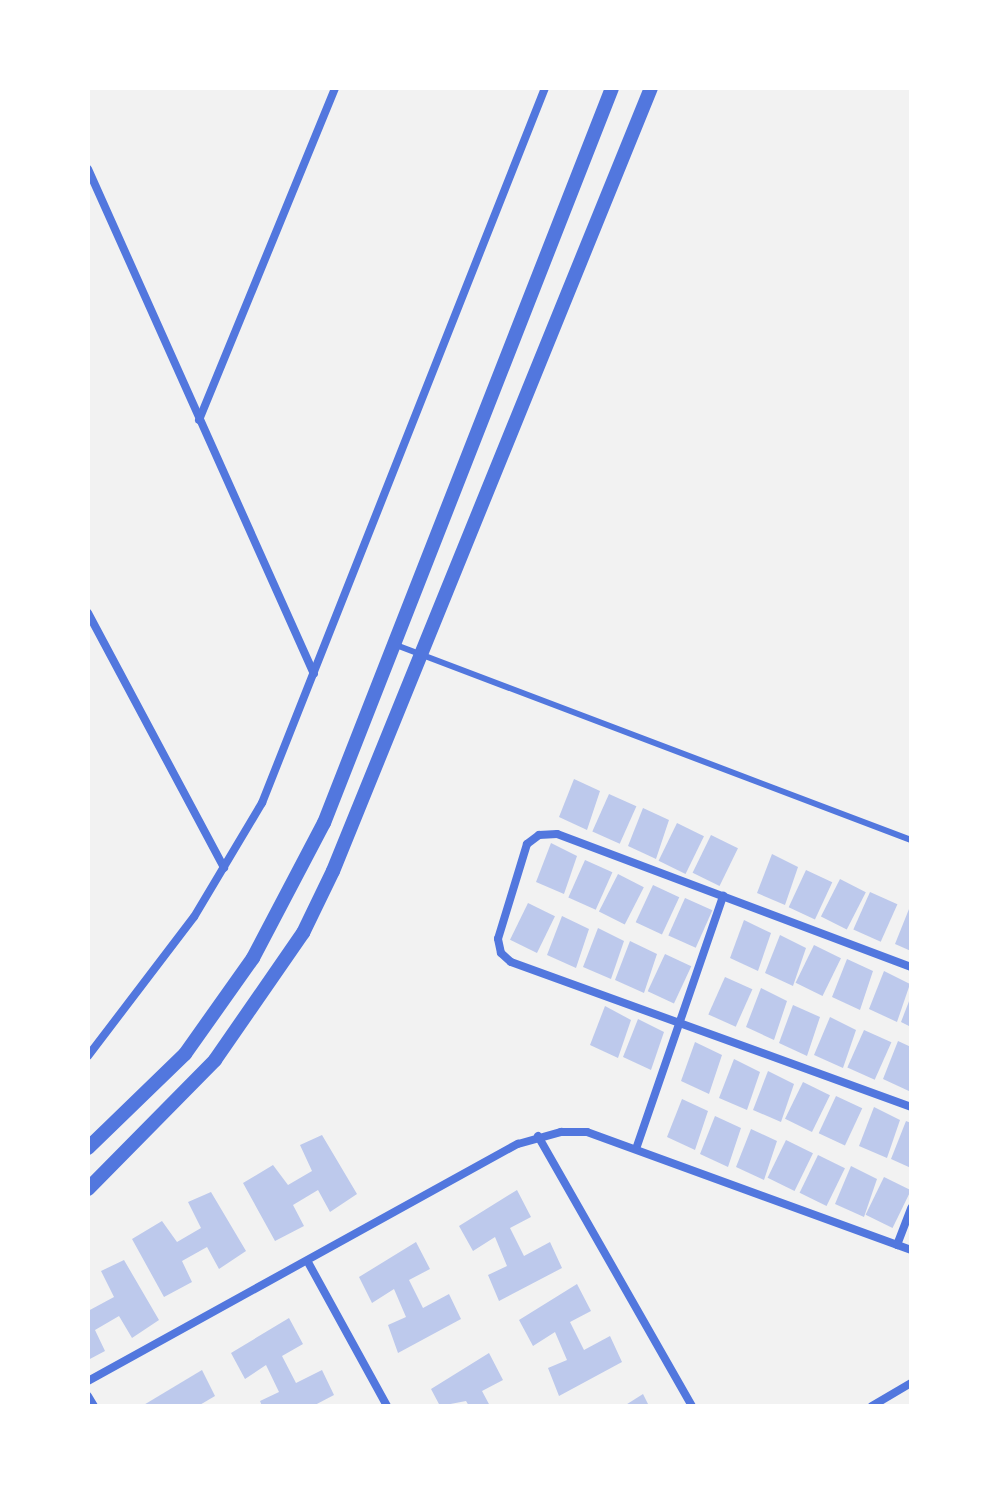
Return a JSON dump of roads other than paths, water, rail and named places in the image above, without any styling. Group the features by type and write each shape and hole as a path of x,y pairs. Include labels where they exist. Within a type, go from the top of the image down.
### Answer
{"street":[{"path":"199,420 335,88"},
{"path":"88,1056 194,917 275,775 545,88"},
{"path":"88,1148 185,1054 253,958 324,823 612,88"},
{"path":"88,1189 215,1060 303,933 422,655 651,88"},
{"path":"88,169 314,674"},
{"path":"88,613 224,868"},
{"path":"911,967 557,834 539,835 527,844 498,939 501,953 511,962 911,1107"},
{"path":"636,1149 723,896"},
{"path":"88,1381 309,1264 538,1136 587,1132 911,1250"},
{"path":"538,1136 692,1406"},
{"path":"897,1245 911,1208"},
{"path":"309,1264 387,1406"},
{"path":"872,1406 911,1383"},
{"path":"88,1396 94,1406"}],"lane":[{"path":"393,644 911,840"}]}
